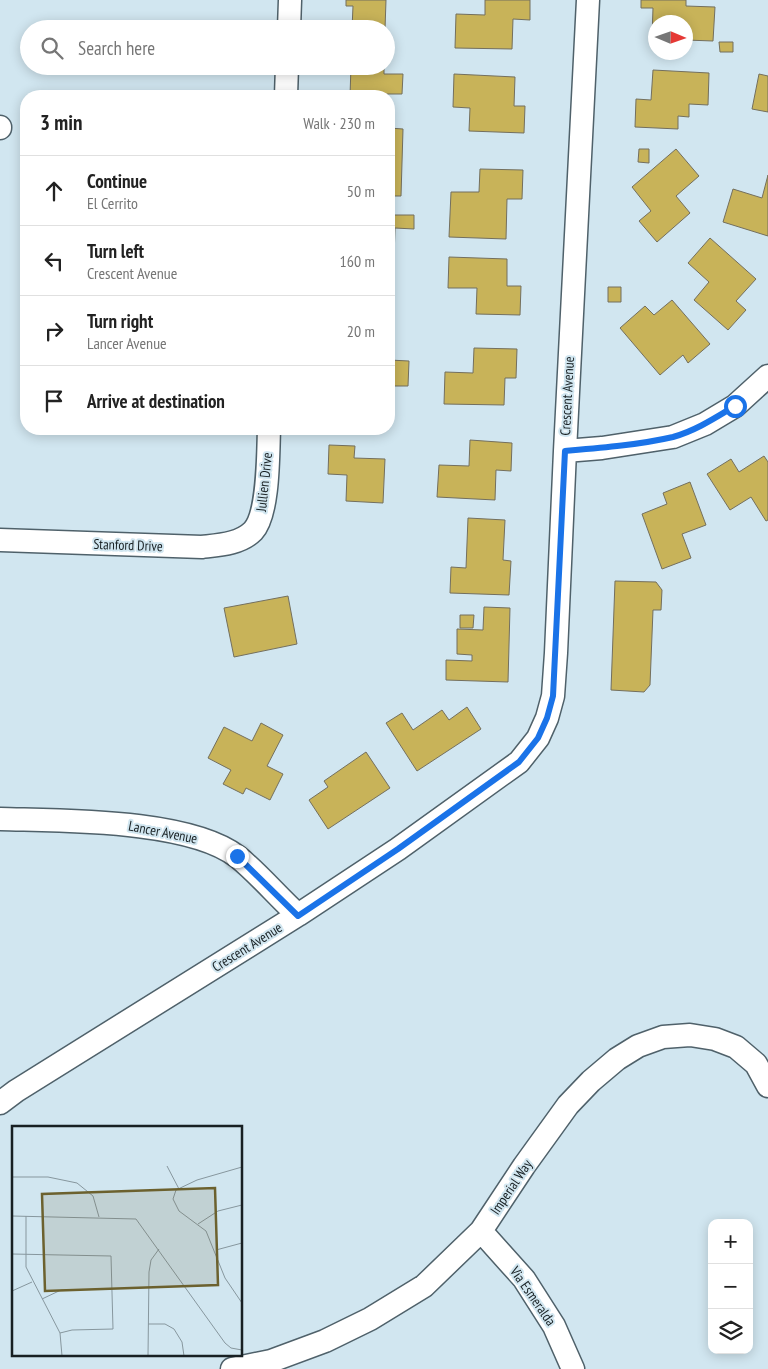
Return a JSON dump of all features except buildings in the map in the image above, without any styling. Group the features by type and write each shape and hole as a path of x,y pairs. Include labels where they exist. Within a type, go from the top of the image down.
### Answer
{"street":[{"path":"289,20 290,0"},
{"name":"Crescent Avenue","path":"0,1103 16,1091 298,916 398,849 512,768 538,738 547,718 553,696 588,0"},
{"path":"286,90 287,75"},
{"path":"565,451 602,448 673,437 705,424 735,406 768,376"},
{"name":"Jullien Drive","path":"252,532 260,521 267,480 269,435"},
{"name":"Stanford Drive","path":"0,540 202,547 232,543 252,532"},
{"name":"Lancer Avenue","path":"0,819 118,824 185,834 214,843 237,856 298,916"},
{"name":"Imperial Way","path":"232,1369 272,1365 370,1319 424,1286 481,1231 524,1166 568,1105 617,1059 638,1046 663,1037 690,1035 715,1039 736,1047 756,1064 768,1086"},
{"name":"Via Esmeralda","path":"481,1231 524,1279 554,1326 573,1369"}],"route":[{"path":"237,856 298,916 398,849 519,762 538,738 547,718 553,696 565,451 602,448 673,437 705,424 735,406"}]}
